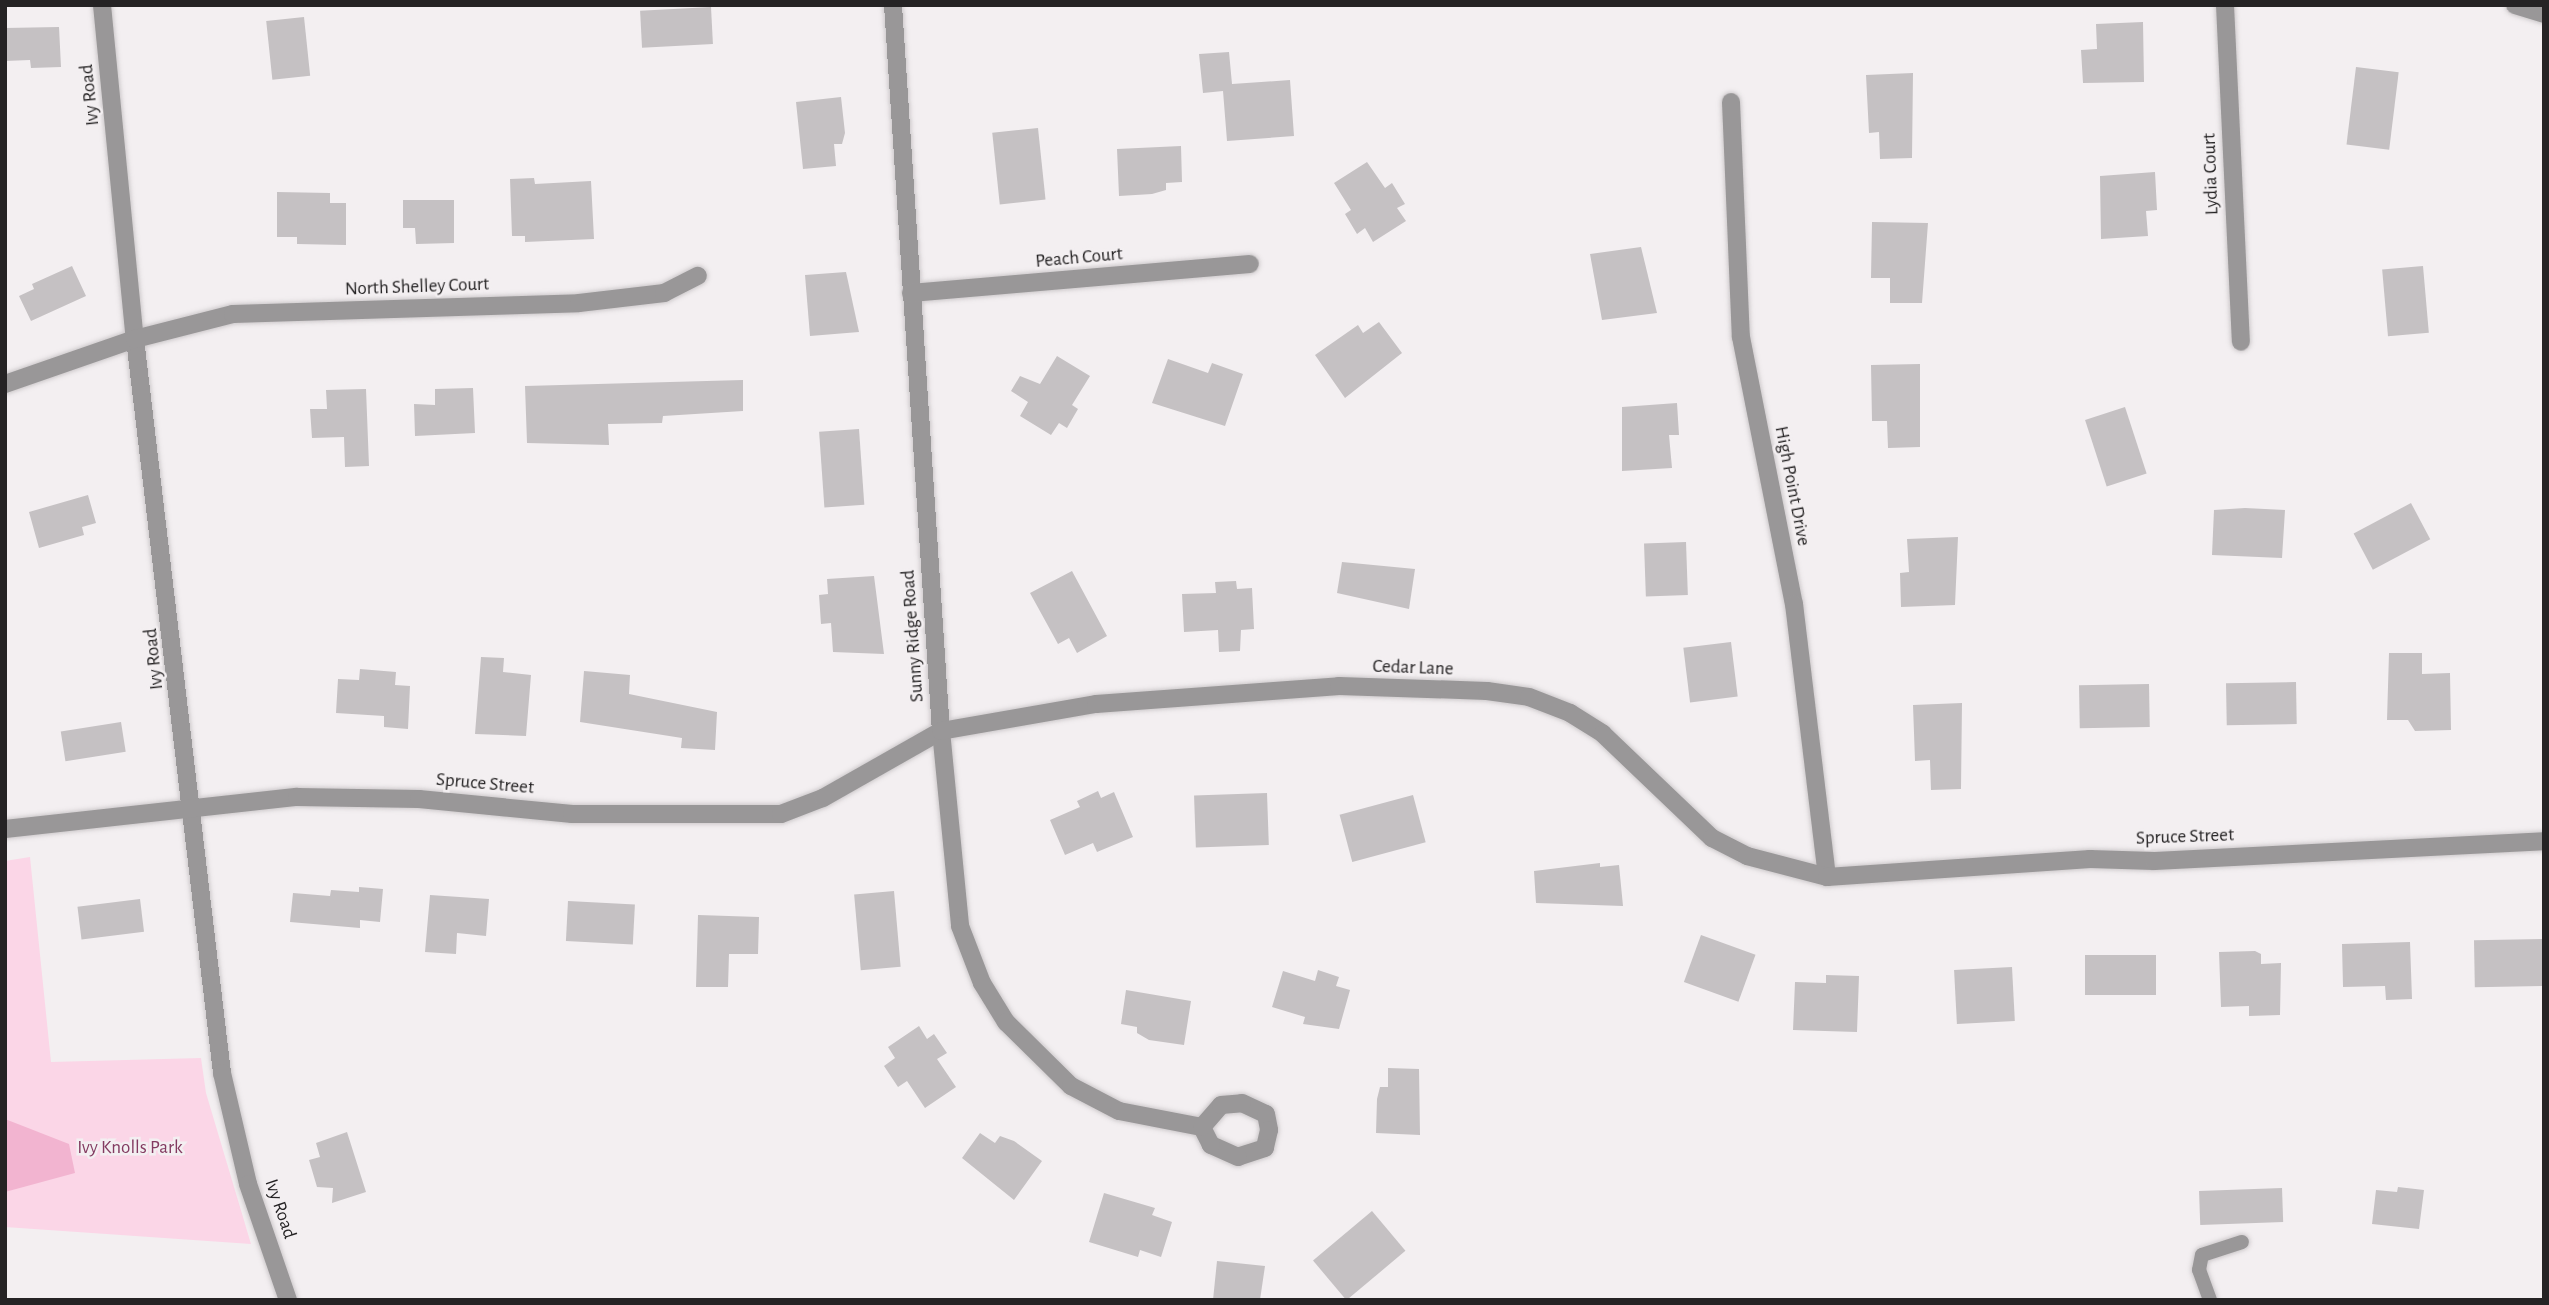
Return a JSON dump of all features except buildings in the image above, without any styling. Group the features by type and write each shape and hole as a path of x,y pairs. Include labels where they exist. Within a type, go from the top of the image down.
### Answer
{"street":[{"name":"Ivy Road","path":"102,5 135,339 222,1073 248,1184 288,1300"},
{"name":"Sunny Ridge Road","path":"893,5 941,732 960,926 982,984 1006,1022 1071,1086 1119,1111 1202,1127"},
{"name":"Lydia Court","path":"2225,5 2241,342"},
{"path":"2515,5 2544,14"},
{"name":"High Point Drive","path":"1731,102 1741,337 1794,604 1827,877"},
{"name":"Peach Court","path":"911,293 1250,264"},
{"name":"North Shelley Court","path":"5,384 34,378 135,339 233,314 623,299 664,293 698,276"},
{"name":"Cedar Lane","path":"941,732 1096,704 1339,686 1529,697 1603,734 1712,838 1747,856 1827,877"},
{"name":"Spruce Street","path":"5,829 190,805 296,797 419,799 572,814 781,814 823,798 941,732"},
{"name":"Spruce Street","path":"1827,877 2090,859 2154,861 2544,841"}],"lane":[{"path":"2210,1300 2199,1270 2202,1255 2242,1242"}],"green space":[{"name":"Ivy Knolls Park","path":"30,857 51,1062 201,1058 206,1093 251,1244 5,1227 5,861"}],"shaded area":[{"path":"5,1119 69,1144 75,1173 5,1192"}]}
